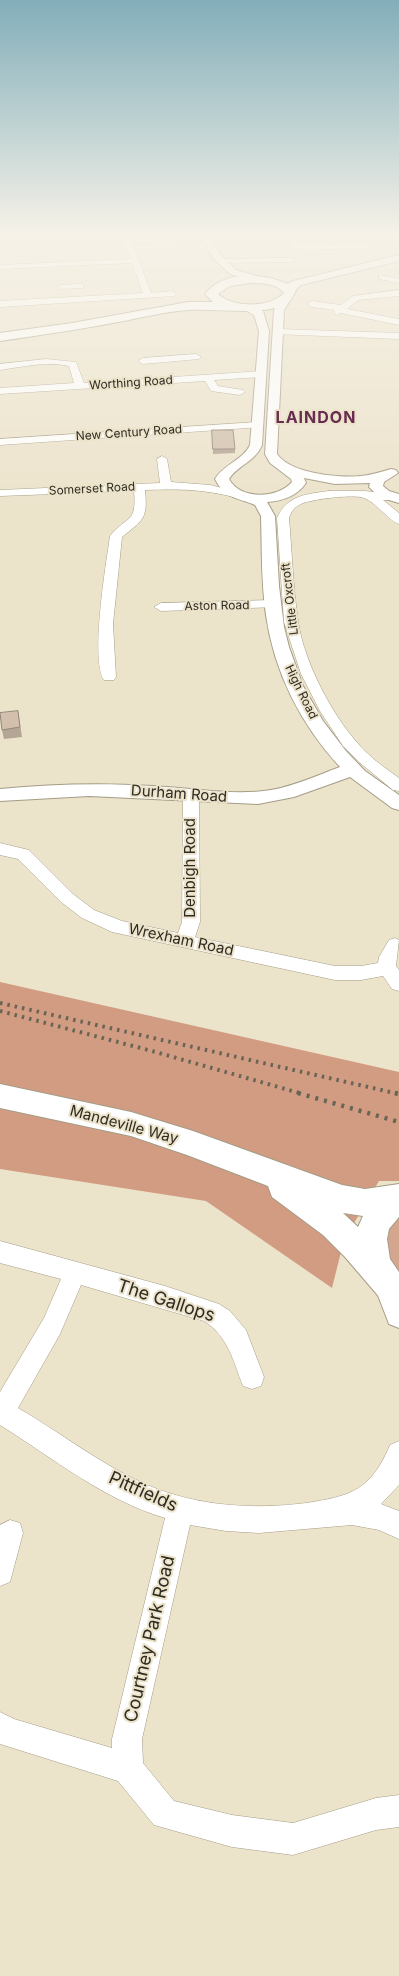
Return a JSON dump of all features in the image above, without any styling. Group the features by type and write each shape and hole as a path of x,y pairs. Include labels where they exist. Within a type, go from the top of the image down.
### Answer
{"main road":[{"path":"0,337 81,325"},
{"name":"Mandeville Way","path":"0,1096 131,1124 350,1200 374,1202 399,1198"},
{"name":"Mandeville Way","path":"246,1165 320,1213 350,1239 389,1284"},
{"name":"Mandeville Way","path":"389,1284 373,1260 370,1247 371,1234 381,1212 399,1198"}],"street":[{"path":"263,325 264,337 262,374 254,452 229,471 222,479 223,484 234,494 260,502 268,516"},
{"path":"268,516 274,504 297,488 299,481 297,476 274,460 271,454 278,325"},
{"path":"277,332 399,336"},
{"path":"148,382 141,358 182,361 196,357"},
{"path":"0,367 48,360 65,362 73,364 80,387"},
{"name":"Worthing Road","path":"0,392 262,374"},
{"path":"208,378 214,389 234,393"},
{"name":"New Century Road","path":"0,442 258,425"},
{"path":"162,459 166,486"},
{"path":"229,471 263,464 317,478 336,480 367,480 399,472"},
{"name":"Somerset Road","path":"0,493 185,485 206,482 229,471"},
{"path":"385,475 376,483 376,487 393,498"},
{"name":"Somerset Road","path":"185,485 210,488 234,494"},
{"path":"109,677 105,655 105,622 116,536 138,518 142,505 139,486"},
{"path":"251,498 266,498 326,486 363,488 393,498"},
{"name":"Little Oxcroft","path":"393,498 313,496 292,503 285,511 285,561 294,637 308,673 340,730 359,754 399,786"},
{"name":"Little Oxcroft","path":"355,496 379,502 399,520"},
{"name":"High Road","path":"268,516 276,627 290,675 322,732 353,769 399,804"},
{"name":"Aston Road","path":"161,607 273,604"},
{"name":"Durham Road","path":"0,795 32,791 90,789 238,798 277,795 353,769"},
{"name":"Denbigh Road","path":"184,941 191,922 191,794"},
{"name":"Wrexham Road","path":"0,849 23,854 68,898 88,914 118,927 335,973 353,975 387,967"},
{"path":"395,945 388,957 387,967 399,984"},
{"name":"The Gallops","path":"0,1252 165,1297 211,1312 222,1319 238,1338 252,1377"},
{"path":"1,1412 52,1326 75,1272"},
{"path":"389,1284 399,1314"},
{"name":"Pittfields","path":"1,1412 141,1495 180,1510 222,1518 246,1520 290,1518 332,1512"},
{"path":"332,1512 356,1504 376,1492 388,1479 397,1463 399,1454"},
{"name":"Courtney Park Road","path":"128,1769 127,1739 180,1510"},
{"path":"332,1512 368,1512 399,1526"},
{"path":"0,1572 10,1533"},
{"path":"0,1727 8,1732 85,1754 128,1769 165,1814 232,1831 293,1838 376,1814 399,1811"}],"shaded area":[{"path":"0,982 399,1072 399,1181 379,1181 344,1240 332,1288 206,1201 0,1169"},
{"path":"399,1214 399,1278 387,1261 386,1230"}],"building":[{"path":"212,430 233,430 235,449 213,449"},
{"path":"18,711 20,727 2,730 0,713"}],"railway":[{"path":"0,1003 399,1094 395,1093"},
{"path":"0,1011 152,1051 303,1094"},
{"path":"298,1093 399,1122"}],"district":[{"name":"LAINDON","path":"316,418"}]}
